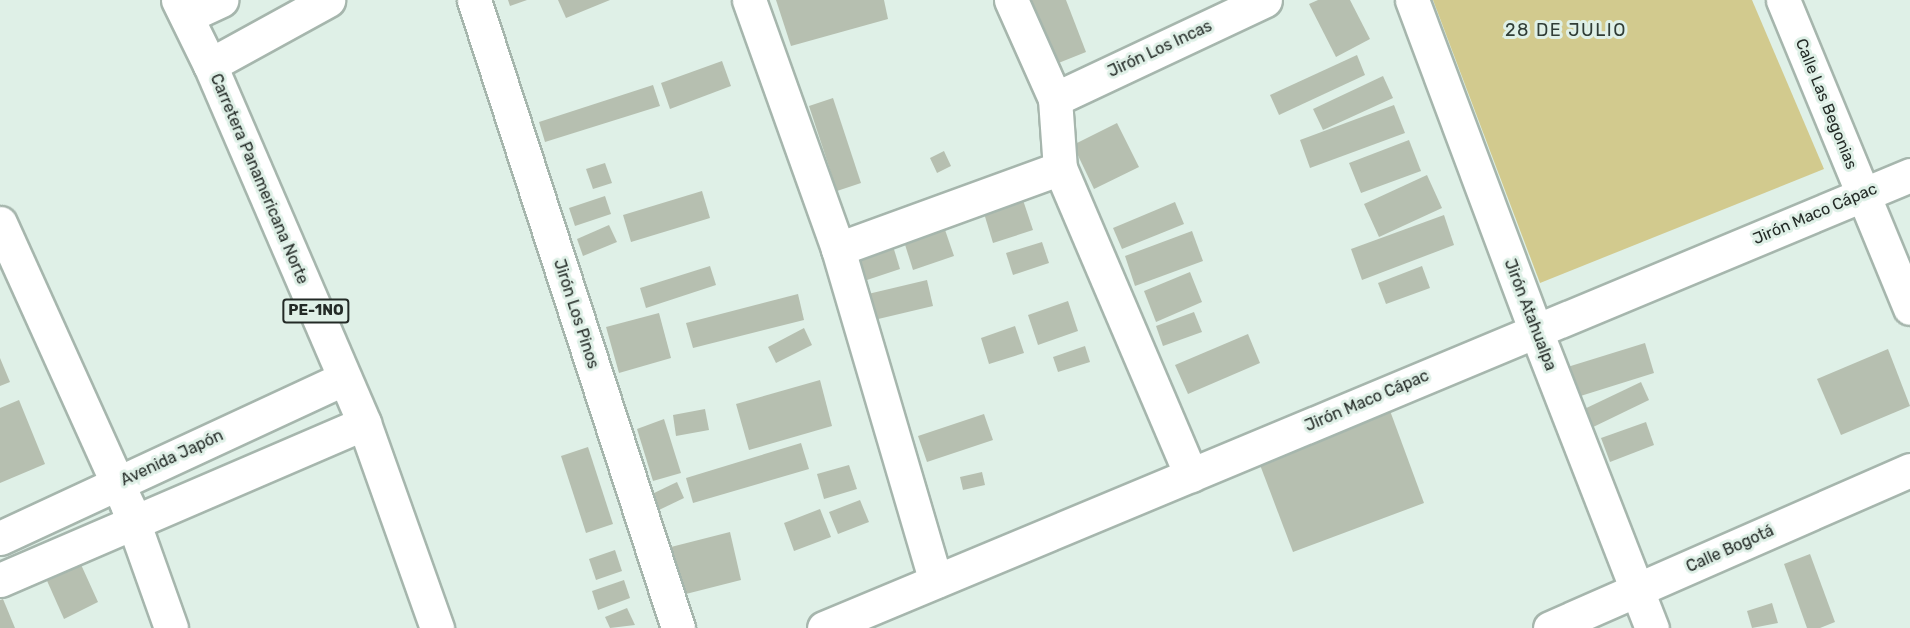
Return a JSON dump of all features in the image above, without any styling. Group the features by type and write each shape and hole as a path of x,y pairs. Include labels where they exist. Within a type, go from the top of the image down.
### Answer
{"street":[{"path":"183,8 222,0"},
{"path":"210,65 328,0"},
{"name":"Jirón Los Pinos","path":"474,0 678,628"},
{"path":"749,0 838,249 936,581"},
{"path":"1011,0 1055,99 1060,168 1191,475"},
{"name":"Jirón Los Incas","path":"1055,99 1265,0"},
{"name":"Jirón Atahualpa","path":"1412,0 1536,331 1652,628"},
{"name":"Calle Las Begonias","path":"1783,0 1910,308"},
{"name":"Carretera Panamericana Norte","path":"183,8 210,65 364,423 437,628"},
{"path":"838,249 1060,168"},
{"name":"Jirón Maco Cápac","path":"824,628 1910,175"},
{"path":"0,223 134,522 171,628"},
{"name":"Avenida Japón","path":"0,538 344,378"},
{"path":"0,580 364,423"},
{"name":"Calle Bogotá","path":"1550,628 1910,471"}],"shaded area":[{"path":"1433,0 1752,0 1824,169 1540,283"}],"building":[{"path":"508,0 527,0 510,6"},
{"path":"558,0 610,0 566,18"},
{"path":"776,0 884,0 888,19 791,46"},
{"path":"1026,0 1066,0 1086,52 1051,66"},
{"path":"1318,0 1350,0 1370,39 1336,57 1309,4"},
{"path":"1357,55 1365,75 1279,115 1270,95"},
{"path":"722,61 731,86 670,109 661,83"},
{"path":"1383,76 1393,98 1323,130 1313,109"},
{"path":"653,85 660,106 545,142 539,122"},
{"path":"833,98 861,183 837,191 809,106"},
{"path":"1394,105 1405,133 1310,168 1300,140"},
{"path":"1117,123 1139,167 1094,189 1073,145"},
{"path":"1409,140 1421,171 1361,193 1349,163"},
{"path":"944,151 951,166 937,173 930,158"},
{"path":"605,163 612,183 593,189 586,169"},
{"path":"1427,175 1442,208 1379,237 1364,204"},
{"path":"702,191 710,218 631,242 623,215"},
{"path":"605,196 611,214 575,226 569,208"},
{"path":"1022,197 1033,230 993,243 983,210"},
{"path":"1175,202 1184,224 1122,249 1113,228"},
{"path":"1444,215 1454,245 1362,280 1351,249"},
{"path":"942,221 954,256 913,270 902,235"},
{"path":"609,225 617,242 583,256 577,239"},
{"path":"1192,231 1203,261 1135,286 1125,256"},
{"path":"1042,242 1049,263 1013,275 1006,253"},
{"path":"893,246 900,269 867,280 859,257"},
{"path":"710,266 716,285 646,308 640,288"},
{"path":"1422,266 1430,288 1386,304 1378,283"},
{"path":"1190,272 1202,302 1156,322 1144,291"},
{"path":"927,280 933,306 874,320 868,294"},
{"path":"798,294 804,320 693,348 686,323"},
{"path":"1068,301 1078,331 1038,345 1028,315"},
{"path":"1194,312 1202,332 1163,346 1156,326"},
{"path":"659,313 671,358 619,373 606,327"},
{"path":"1015,326 1024,353 989,364 981,338"},
{"path":"804,328 812,345 776,363 768,347"},
{"path":"1248,334 1260,363 1188,394 1175,365"},
{"path":"1645,343 1654,373 1571,399 1561,369"},
{"path":"1085,346 1090,362 1058,372 1053,357"},
{"path":"1888,349 1910,406 1841,435 1817,379"},
{"path":"0,358 10,382 0,386"},
{"path":"820,380 832,426 749,450 736,404"},
{"path":"1641,382 1649,400 1587,430 1578,412"},
{"path":"19,400 45,464 0,483 0,408"},
{"path":"1389,408 1424,503 1293,552 1257,457"},
{"path":"705,409 709,430 676,436 673,415"},
{"path":"984,414 993,440 927,462 918,436"},
{"path":"664,419 681,473 653,481 637,429"},
{"path":"1646,422 1654,445 1610,462 1601,438"},
{"path":"801,443 809,469 693,503 686,478"},
{"path":"588,447 613,524 586,533 561,456"},
{"path":"849,465 857,489 824,499 817,474"},
{"path":"982,472 985,485 963,490 960,477"},
{"path":"677,482 684,498 659,510 652,494"},
{"path":"860,500 869,522 838,534 829,512"},
{"path":"820,509 831,537 794,551 784,523"},
{"path":"730,532 741,580 678,596 667,548"},
{"path":"615,550 622,571 596,580 589,559"},
{"path":"1810,554 1835,622 1820,628 1807,628 1784,564"},
{"path":"78,558 98,602 64,619 44,574"},
{"path":"624,580 630,598 598,610 592,591"},
{"path":"3,599 15,628 0,628 0,600"},
{"path":"1772,603 1778,623 1752,628 1747,611"},
{"path":"627,608 635,625 610,628 605,617"}],"district":[{"name":"28 DE JULIO","path":"1566,30"}]}
